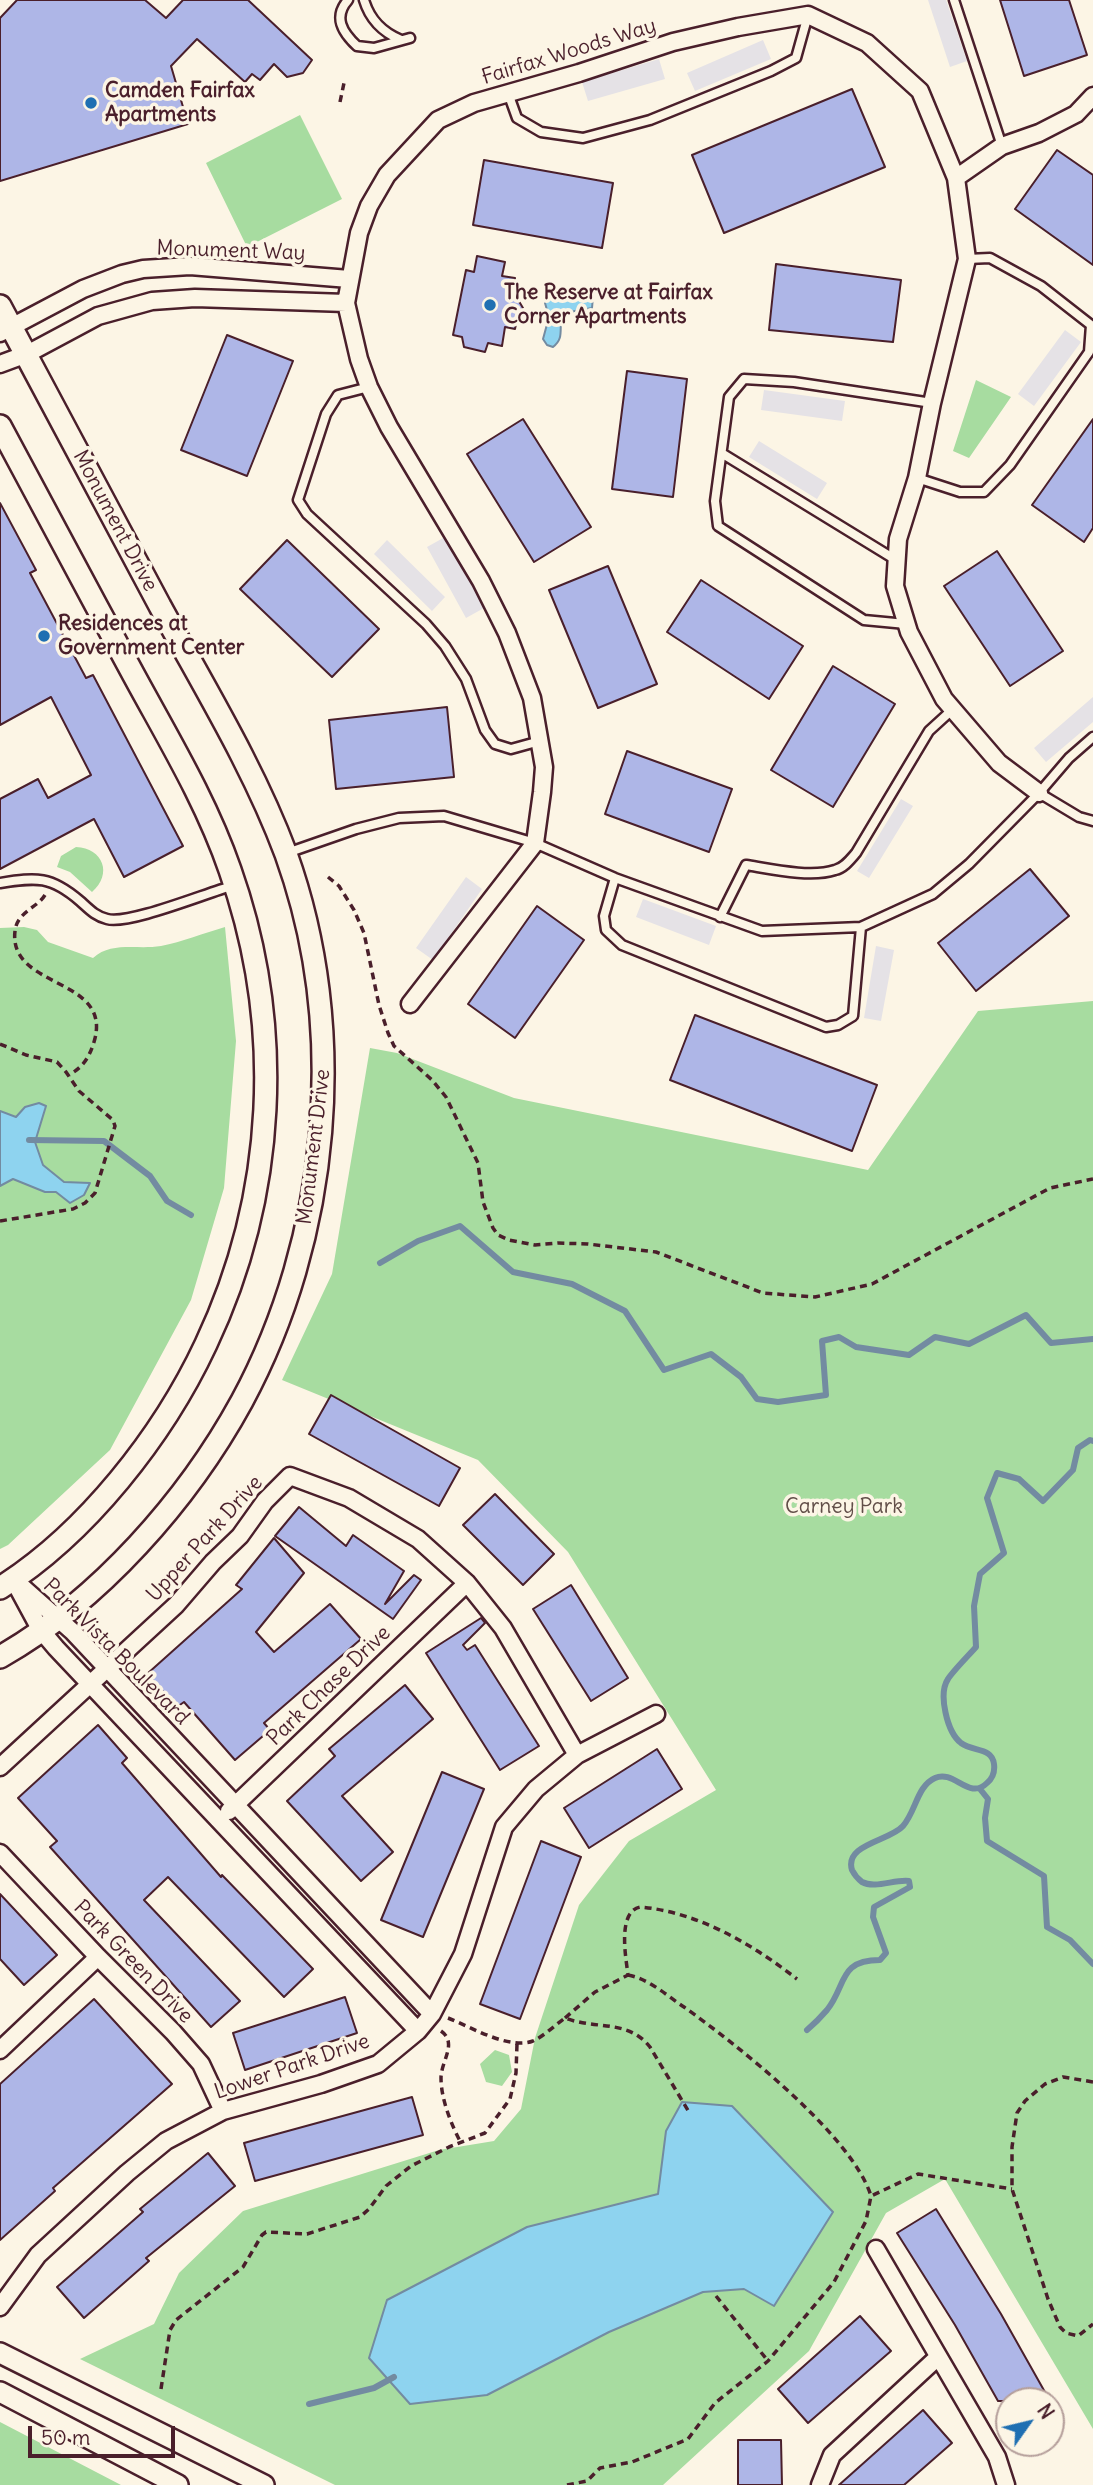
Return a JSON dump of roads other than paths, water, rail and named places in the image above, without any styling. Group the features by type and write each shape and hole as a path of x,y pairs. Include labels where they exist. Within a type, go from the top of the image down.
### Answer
{"main road":[{"name":"Monument Drive","path":"0,306 6,330 27,354 237,749 285,853 310,939 323,1046 319,1137 310,1202 296,1264 271,1339 253,1380 227,1429 198,1472 141,1542 83,1597 0,1657"},
{"path":"0,426 189,779 222,848 251,942 259,981 266,1082 262,1158 252,1210 232,1281 189,1381 158,1432 131,1467 58,1542 7,1583"}],"street":[{"path":"808,15 867,43 919,91 956,178 967,259 917,478 898,539 895,586 908,632 951,710 999,763 1039,793"},
{"name":"Fairfax Woods Way","path":"535,843 544,767 532,698 507,633 481,581 389,427 369,387 359,359 346,303 359,233 369,206 387,175 438,120 474,103 673,42 808,15"},
{"path":"956,178 1002,145 1060,123 1076,114 1093,96"},
{"name":"Monument Way","path":"6,330 101,281 143,269 190,266 349,279"},
{"path":"0,364 27,354 98,316 152,301 195,298 346,303"},
{"path":"410,1004 535,843"},
{"name":"Upper Park Drive","path":"0,1767 176,1605 213,1562 240,1536 265,1501 290,1475 349,1498 418,1539 467,1583 503,1628 578,1755"},
{"name":"Park Vista Boulevard","path":"7,1583 58,1616 432,2014"},
{"name":"Park Vista Boulevard","path":"7,1583 40,1629 90,1684 418,2031"},
{"name":"Park Chase Drive","path":"219,1820 467,1583"},
{"name":"Lower Park Drive","path":"0,2307 38,2255 166,2141 223,2110 321,2084 378,2064 418,2031 432,2014 463,1954 504,1827 537,1789 578,1755 656,1714"},
{"name":"Park Green Drive","path":"0,1853 201,2064 223,2110"},
{"path":"0,2050 98,1958"},
{"path":"876,2249 997,2457 1006,2485"},
{"path":"0,2353 264,2485"},
{"path":"820,2485 832,2455 938,2357"},
{"path":"0,2392 178,2485"}],"lane":[{"path":"348,0 340,12 340,24 357,46 374,48 410,38"},
{"path":"364,0 367,11 380,29 401,40"},
{"path":"954,0 1002,145"},
{"path":"508,93 517,118 541,132 583,138 637,124 771,71 796,58 808,15"},
{"path":"917,478 960,492 984,492 1010,465 1089,352 1091,325 1041,286 990,258 967,259"},
{"path":"906,624 864,620 718,526 715,501 729,397 744,379 794,382 932,403"},
{"path":"369,387 338,395 326,414 298,500 307,514 426,624 445,646 466,679 485,730 495,744 511,749 540,741"},
{"path":"723,454 897,560"},
{"path":"720,917 746,865 794,873 835,871 847,863 856,853 929,731 951,710"},
{"path":"285,853 356,829 399,818 444,816 535,843 615,878 762,931 861,927 933,894 969,864 1039,793 1069,758 1093,737"},
{"path":"1039,793 1079,817 1093,821"},
{"path":"0,883 32,878 53,882 64,887 95,915 110,920 147,913 235,885"},
{"path":"615,878 604,916 606,930 622,945 825,1027 838,1025 853,1016 861,927"}],"water":[{"path":"587,292 593,297 592,308 569,314 561,321 558,341 553,347 547,345 543,339 549,317 545,303 550,296 558,293 567,296"},
{"path":"39,1103 46,1106 35,1142 43,1165 64,1182 90,1183 84,1195 70,1203 56,1192 45,1192 13,1179 0,1186 0,1111 16,1117 25,1107"},
{"path":"682,2102 732,2106 833,2212 774,2306 744,2289 703,2292 609,2332 487,2395 410,2404 369,2358 387,2300 527,2227 658,2194 666,2131"}],"waterway":[{"path":"29,1140 104,1141 150,1176 167,1201 191,1215"},
{"path":"380,1263 418,1241 460,1226 513,1272 572,1284 625,1311 664,1370 711,1354 741,1377 757,1399 778,1402 826,1395 822,1341 839,1337 856,1347 909,1355 935,1337 969,1344 1026,1315 1051,1343 1093,1339"},
{"path":"807,2030 827,2010 850,1969 866,1961 880,1960 886,1953 873,1917 874,1907 910,1887 909,1881 873,1885 862,1882 852,1870 851,1861 855,1854 903,1826 920,1793 935,1778 942,1776 974,1789 987,1783 993,1775 994,1764 990,1755 966,1746 956,1738 945,1712 944,1694 948,1679 976,1647 974,1606 980,1574 1004,1553 987,1498 997,1473 1019,1479 1043,1501 1073,1470 1078,1448 1090,1440 1093,1441"},
{"path":"980,1789 988,1799 985,1818 987,1841 1044,1876 1047,1927 1070,1940 1093,1964"},
{"path":"309,2404 374,2388 394,2377"}],"place":[{"name":"Camden Fairfax Apartments","path":"91,103"},
{"name":"The Reserve at Fairfax Corner Apartments","path":"490,305"},
{"name":"Residences at Government Center","path":"44,636"}],"park label":[{"name":"Carney Park","path":"844,1507"}]}
